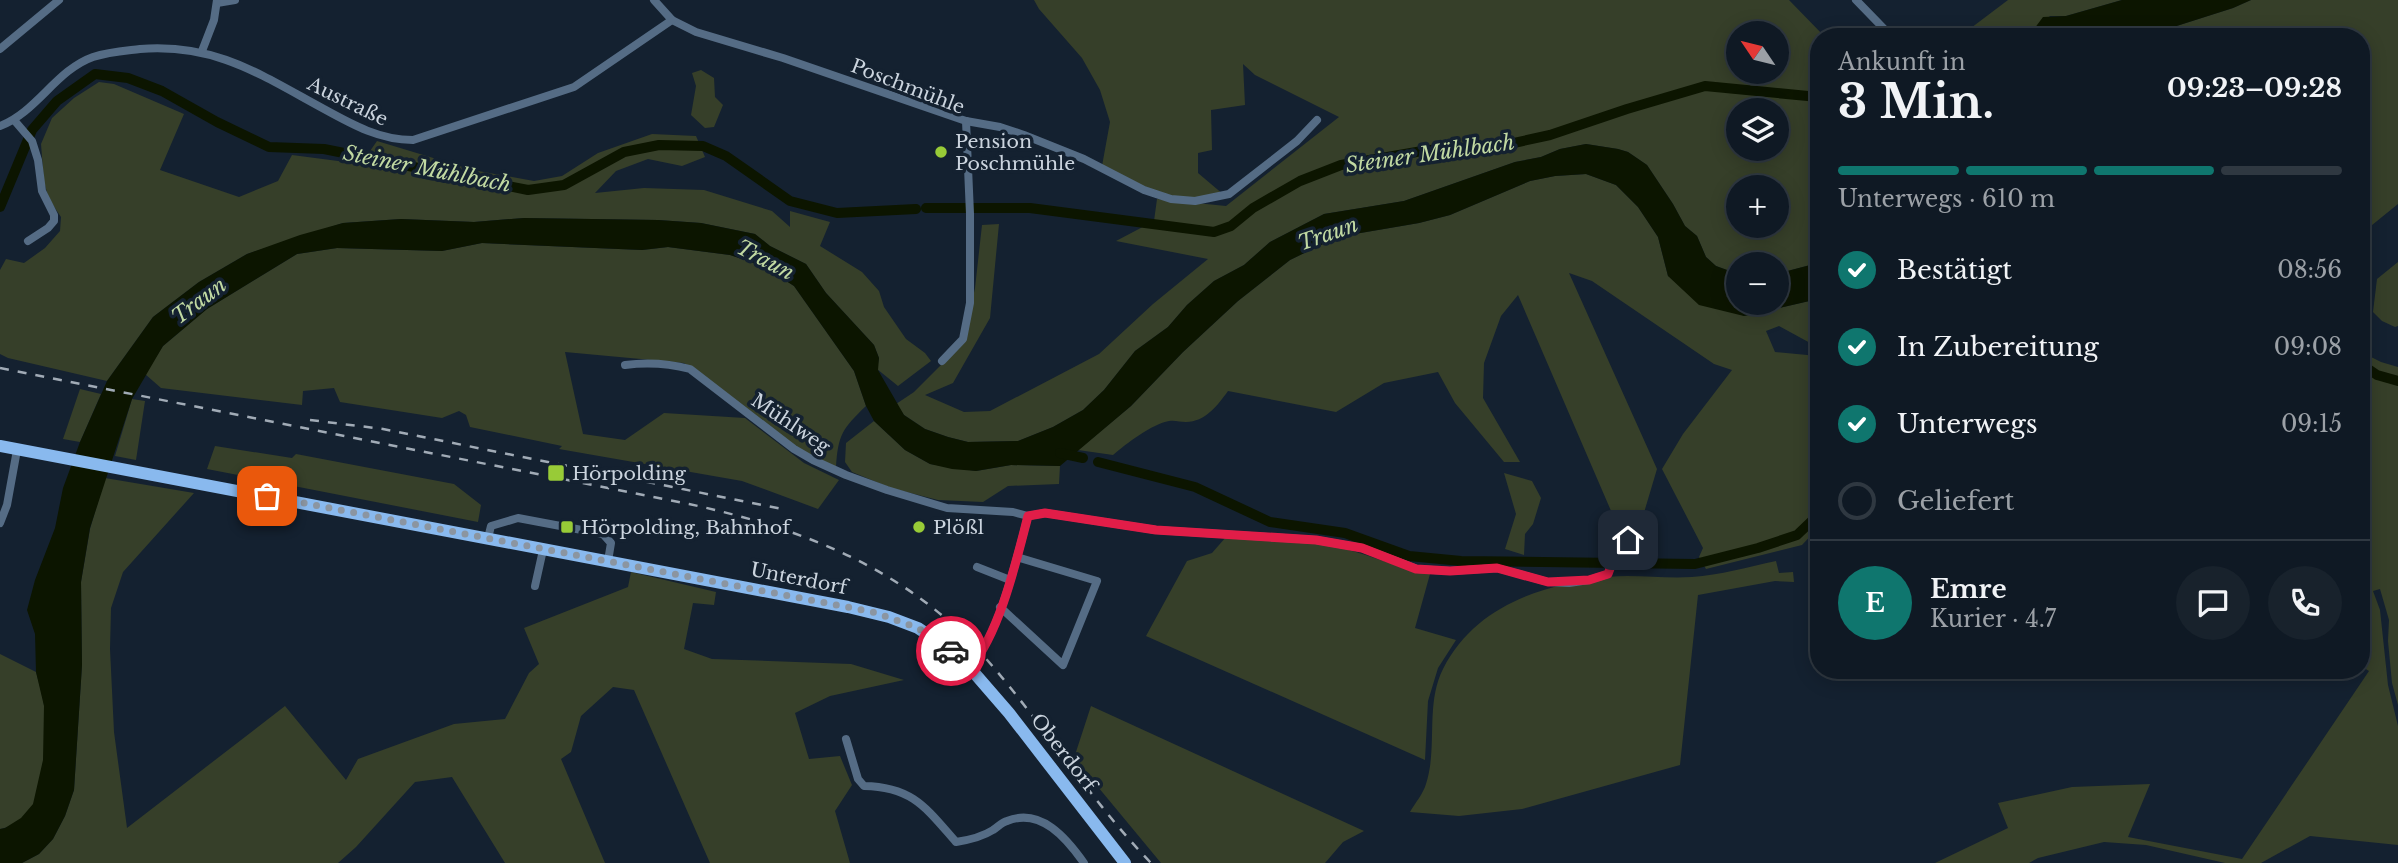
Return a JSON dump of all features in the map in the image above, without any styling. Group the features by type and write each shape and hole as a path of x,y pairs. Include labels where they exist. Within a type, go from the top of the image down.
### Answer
{"main road":[{"name":"Unterdorf","path":"0,446 873,612 918,628 970,668"},
{"name":"Oberdorf","path":"970,668 1009,713 1125,863"}],"street":[{"path":"0,49 59,0"},
{"path":"202,51 214,20 217,2 235,0"},
{"name":"Poschmühle","path":"654,0 672,20 722,41 783,58 966,121 970,303 963,339 942,361"},
{"path":"1856,0 1883,28"},
{"name":"Austraße","path":"0,125 14,120 64,75 91,58 111,52 160,48 202,51 223,57 355,126 394,140 413,140 574,87 672,20"},
{"path":"14,120 32,141 38,160 42,191 54,215 48,228 28,241"},
{"path":"966,121 1000,127 1052,146 1144,190 1171,199 1195,201 1229,194 1297,141 1317,120"},
{"name":"Mühlweg","path":"625,365 668,363 690,369 794,449 813,460 870,485 947,508 1013,512 1028,516 1045,513 1156,530 1316,540 1362,548 1416,569 1450,571 1497,568 1548,582 1589,580 1608,574 1614,558 1645,518"},
{"path":"0,523 9,492 16,450"},
{"path":"970,668 985,644 1000,607 1028,516"},
{"path":"488,538 491,526 518,518 586,530 603,534 611,543 608,561"},
{"path":"535,586 543,550"},
{"path":"1000,607 1063,665 1097,581 1017,557"},
{"path":"977,567 1010,580"},
{"path":"846,739 855,771 864,786 897,790 919,800 956,842 984,835 1006,821 1031,819 1050,825 1059,832 1084,863"}],"shaded area":[{"path":"1034,0 1789,0 1816,28 1810,28 1810,265 1789,271 1789,252 1726,252 1726,270 1716,266 1706,257 1697,236 1685,226 1647,165 1628,152 1586,144 1515,162 1404,201 1324,214 1270,242 1244,265 1214,281 1187,305 1168,327 1135,351 1104,390 1083,410 1053,427 1018,441 968,442 925,429 904,415 896,404 914,392 964,342 975,288 982,225 999,224 990,318 953,383 925,395 964,412 990,411 1099,354 1153,304 1208,259 1116,241 1154,221 1157,199 1226,206 1339,117 1255,75 1243,64 1245,105 1211,110 1212,150 1198,153 1198,173 1224,195 1195,200 1151,192 1102,166 1110,122 1100,90 1082,58"},
{"path":"2008,0 2122,0 2066,16 2050,16 2037,28 1971,28"},
{"path":"2251,0 2398,0 2398,204 2370,227 2370,28 2170,28"},
{"path":"701,70 714,78 715,97 723,105 714,127 705,128 691,115 696,86 692,73"},
{"path":"99,82 114,84 184,114 160,170 239,197 278,181 292,155 361,164 377,141 473,170 534,181 562,176 598,153 652,134 696,136 705,157 682,166 648,159 616,171 595,193 644,188 704,190 772,211 790,227 790,211 830,222 820,246 862,272 879,291 884,307 906,339 931,361 898,386 877,369 879,358 874,345 826,293 806,264 770,246 755,234 701,223 658,220 524,218 474,222 401,219 343,223 247,254 199,282 153,317 107,381 8,358 0,354 0,270 6,259 24,263 45,248 60,231 61,217 49,199 44,182 41,144 52,118 74,98"},
{"path":"1586,174 1616,185 1638,207 1658,237 1668,276 1726,307 1726,315 1789,315 1789,306 1810,301 1810,343 1779,326 1766,331 1775,352 1810,355 1810,536 1802,545 1706,569 1699,557 1703,548 1662,469 1683,434 1732,370 1714,364 1592,281 1569,273 1657,469 1643,516 1624,541 1518,295 1501,316 1484,363 1483,398 1520,462 1504,462 1455,403 1438,372 1384,383 1336,412 1228,391 1205,416 1193,421 1169,421 1155,426 1113,455 1078,450 1131,406 1183,352 1238,301 1290,260 1337,237 1450,215 1530,181"},
{"path":"482,243 642,250 668,247 730,255 763,266 794,286 854,371 866,406 843,433 836,468 807,455 684,363 565,352 583,434 625,440 664,413 745,418 804,463 839,480 818,509 742,481 559,449 562,446 470,427 466,415 459,411 442,418 340,402 334,388 303,391 302,405 161,388 145,374 163,346 207,309 297,254 337,248 442,251"},
{"path":"2398,262 2398,326 2395,327 2382,321 2373,312 2377,279"},
{"path":"2370,356 2398,367 2398,705 2392,683 2389,620 2380,589 2373,591 2380,610 2388,685 2398,726 2398,845 2310,836 2261,863 2225,863 2146,845 2104,842 2038,858 2029,863 1935,863 2008,828 1998,803 2072,787 2150,784 2128,837 2242,859 2364,679 2370,679"},
{"path":"80,389 101,394 80,442 63,439"},
{"path":"132,399 145,401 136,460 115,456"},
{"path":"874,421 905,450 930,464 976,471 1011,465 1060,466 1059,484 1008,486 983,502 938,500 891,488 852,472 845,462 846,443"},
{"path":"215,446 292,458 296,454 454,484 481,505 478,522 207,469"},
{"path":"1504,473 1532,481 1541,498 1533,524 1525,534 1524,555 1505,549 1516,514"},
{"path":"105,478 194,493 123,572 111,608 114,732 127,828 285,706 346,780 358,759 454,724 505,719 529,673 539,664 524,628 628,587 631,572 716,592 714,605 693,603 684,649 712,659 851,664 904,680 830,696 795,713 809,759 840,756 852,785 835,811 850,863 710,863 634,690 613,687 581,716 571,752 561,759 605,863 505,863 452,777 415,782 338,863 22,863 39,854 53,839 74,790 82,665 81,582 90,529"},
{"path":"1226,537 1330,546 1430,574 1415,628 1456,640 1438,668 1428,701 1425,760 1146,636 1187,561 1212,553"},
{"path":"1776,561 1779,573 1793,572 1794,582 1775,581 1698,595 1680,765 1522,809 1459,816 1410,812 1425,788 1431,755 1434,697 1443,669 1473,629 1492,614 1535,593 1582,581 1618,576 1702,576"},
{"path":"0,654 36,672 44,705 45,728 42,768 34,803 20,820 0,829"},
{"path":"1091,706 1364,831 1343,842 1325,863 1161,863 1074,758"}],"water":[{"path":"2122,0 2251,0 2170,28 2035,28 2043,17 2066,16"},
{"name":"Traun","path":"1586,144 1628,152 1647,165 1685,226 1697,236 1706,257 1716,266 1726,270 1726,312 1699,305 1668,276 1658,237 1638,207 1616,185 1586,174 1530,181 1450,215 1337,237 1290,260 1238,301 1183,352 1131,406 1060,466 1011,465 976,471 952,469 930,464 905,450 874,421 854,371 794,286 763,266 730,255 668,247 642,250 482,243 442,251 337,248 297,254 207,309 163,346 132,399 90,528 81,582 82,665 74,790 53,839 39,854 22,863 0,863 0,829 21,818 33,804 43,760 44,706 36,672 35,634 27,610 35,580 55,528 63,488 80,442 107,381 153,317 199,282 247,254 343,223 401,219 474,222 524,218 658,220 701,223 755,234 770,246 806,264 826,293 874,345 879,358 878,370 904,415 925,429 968,442 1018,441 1053,427 1083,410 1104,390 1135,351 1168,327 1187,305 1214,281 1244,265 1270,242 1324,214 1404,201 1515,162 1541,157 1560,149"},
{"path":"1810,265 1810,301 1789,306 1789,271"}],"waterway":[{"name":"Steiner Mühlbach","path":"0,207 32,130 57,101 95,74 128,78 162,91 269,147 324,149 528,190 564,185 624,152 659,145 703,146 726,156 790,201 837,213 916,209"},
{"name":"Steiner Mühlbach","path":"926,208 1030,208 1214,232 1231,226 1253,208 1300,181 1341,165 1428,150 1491,148 1550,135 1705,86 1810,96"},
{"path":"2370,370 2398,381"},
{"path":"1060,453 1083,458"},
{"path":"1098,462 1195,487 1270,522 1345,533 1409,556 1461,561 1695,564 1797,535 1810,523"}],"railway":[{"path":"0,368 689,504 770,525 810,539 884,574 951,623 1003,679 1106,812 1151,863"},
{"path":"310,420 383,429 787,510"}],"way so far":[{"path":"267,496 873,612 918,628 951,651"}],"place":[{"name":"Pension Poschmühle","path":"941,152"},
{"name":"Hörpolding","path":"556,473"},
{"name":"Hörpolding, Bahnhof","path":"567,527"},
{"name":"Plößl","path":"919,527"}],"route":[{"path":"951,651 970,668 981,653 1010,580 1028,516 1045,513 1156,530 1316,540 1362,548 1416,569 1450,571 1497,568 1548,582 1569,583 1608,574 1614,558 1628,540"}]}
